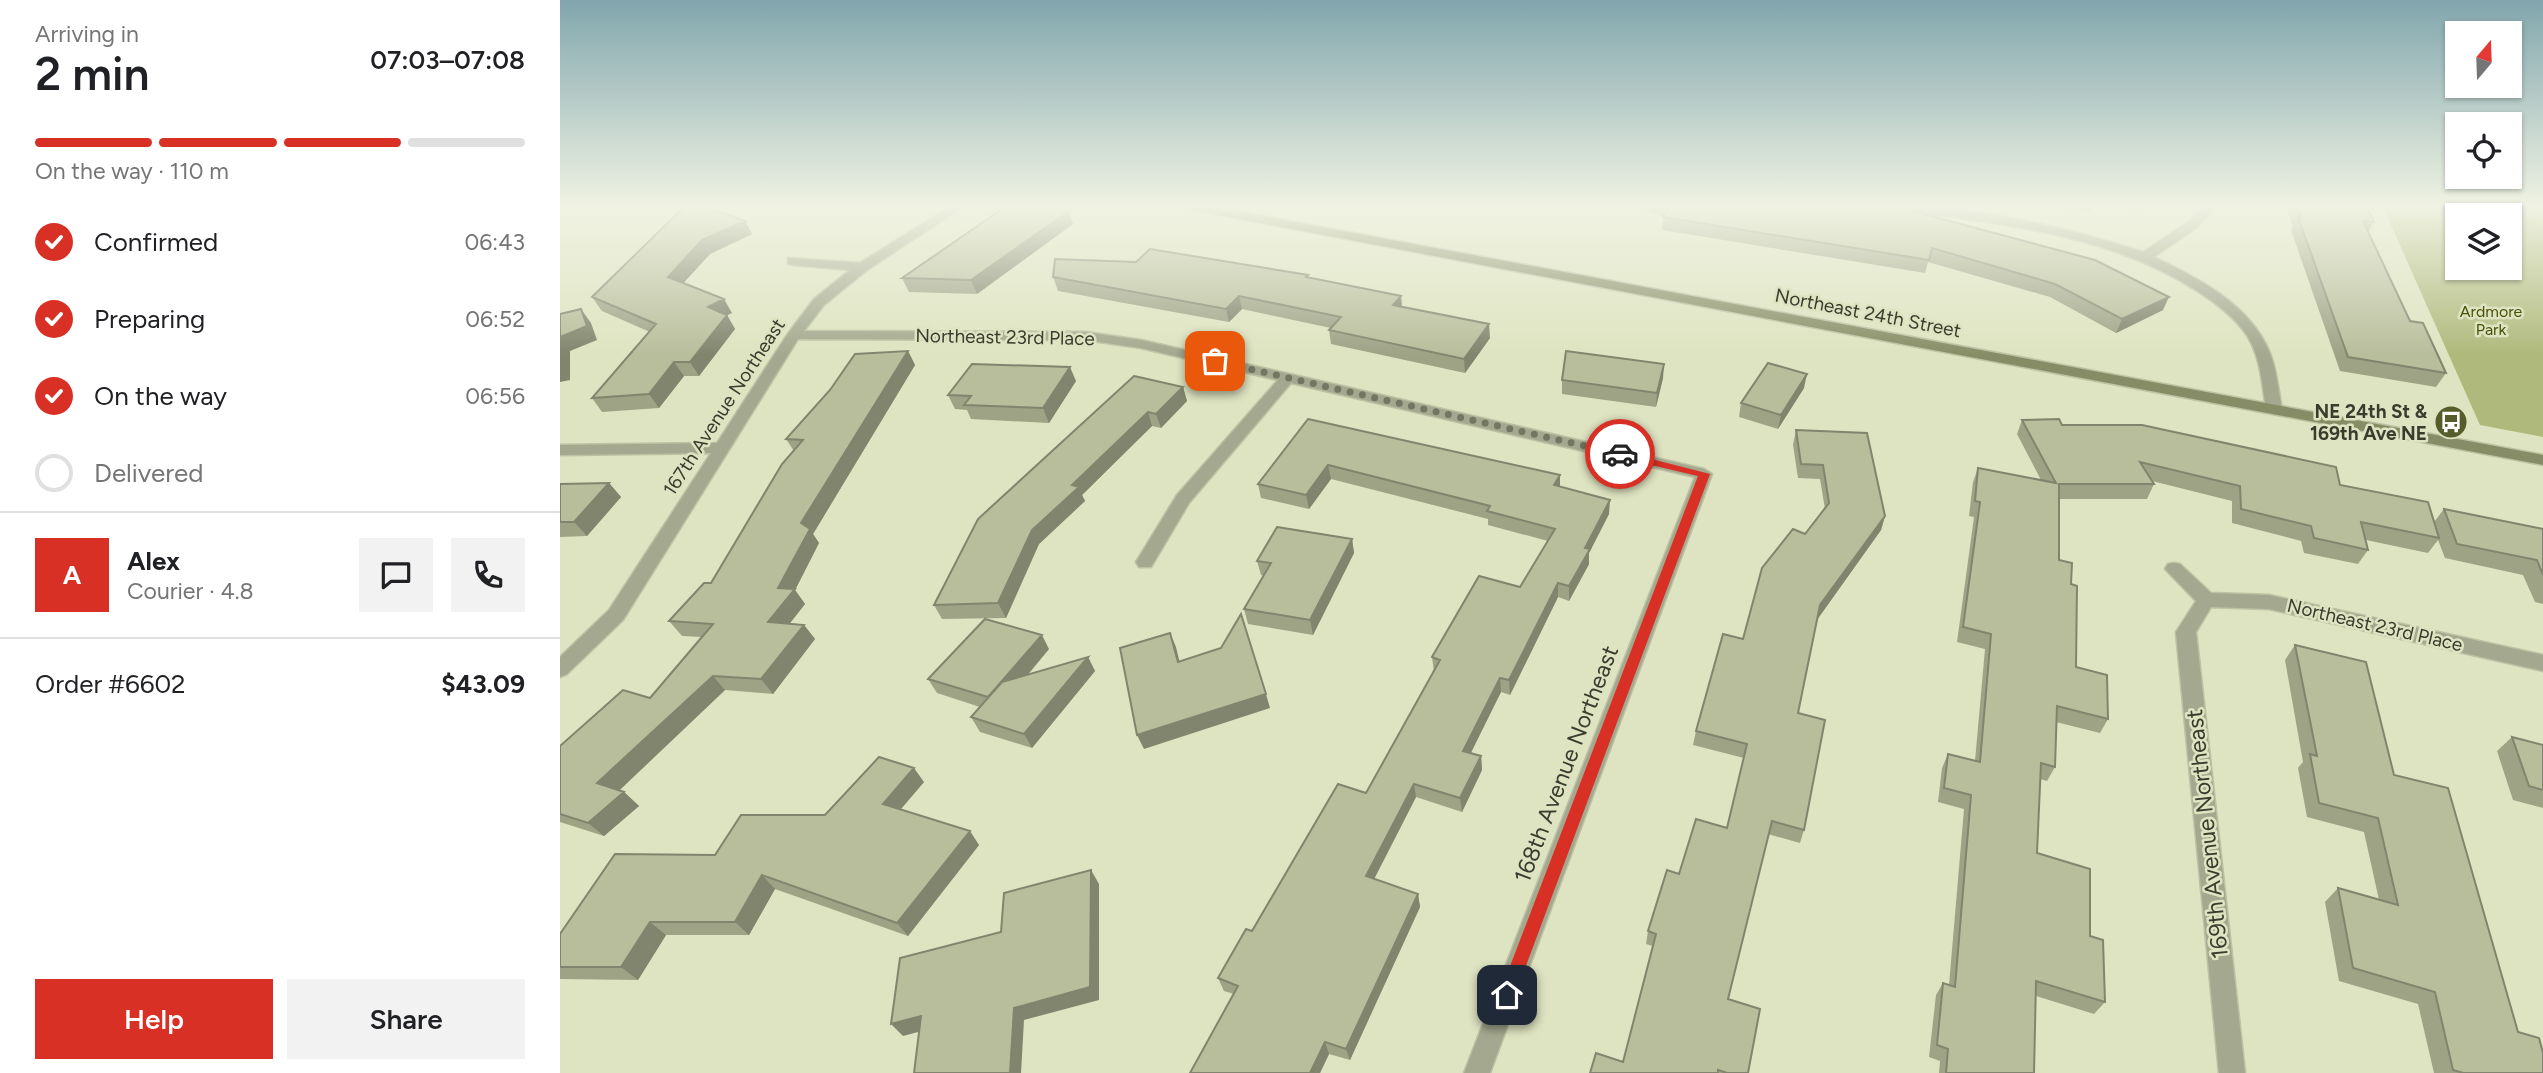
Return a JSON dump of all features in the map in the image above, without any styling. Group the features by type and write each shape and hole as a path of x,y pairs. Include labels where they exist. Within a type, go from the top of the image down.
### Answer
{"main road":[{"name":"Northeast 24th Street","path":"1453,255 2543,460"}],"street":[{"name":"167th Avenue Northeast","path":"560,669 616,615 794,335 819,302 881,255"},
{"path":"2140,255 2203,290 2236,315 2252,333 2263,352 2274,409"},
{"path":"793,261 862,267"},
{"name":"Northeast 23rd Place","path":"794,335 1086,336 1141,344 1704,474"},
{"path":"1145,562 1183,499 1288,378"},
{"path":"560,450 721,448"},
{"name":"168th Avenue Northeast","path":"1477,1073 1704,474"},
{"path":"2174,569 2206,600"},
{"name":"Northeast 23rd Place","path":"2206,600 2269,602 2543,663"},
{"name":"169th Avenue Northeast","path":"2206,600 2186,632 2232,1073"}],"green space":[{"name":"Ardmore Park","path":"2404,255 2445,255 2445,280 2522,280 2522,255 2543,255 2543,437 2480,425"}],"building":[{"path":"635,255 688,255 668,277 724,299 708,307 727,315 690,362 674,362 649,394 592,398 656,324 592,297"},
{"path":"935,255 1006,255 971,280 902,278"},
{"path":"1143,255 1187,255 1308,275 1306,277 1401,296 1393,305 1489,324 1464,359 1329,330 1341,317 1239,296 1226,309 1053,277 1055,259 1136,262"},
{"path":"1899,255 1930,255 1929,260"},
{"path":"1956,255 2077,255 2095,260 2169,297 2122,319 2055,284"},
{"path":"2312,255 2379,255 2410,321 2423,323 2446,373 2348,357"},
{"path":"581,309 587,326 560,337 560,314"},
{"path":"908,351 801,523 810,529 778,588 795,589 768,622 804,625 761,679 713,676 597,783 624,792 588,823 560,814 560,746 623,690 650,698 713,624 669,621 704,583 711,583 782,464 803,440 786,439 830,390 855,354"},
{"path":"1566,351 1664,364 1657,393 1562,380"},
{"path":"1768,363 1807,374 1781,415 1741,403"},
{"path":"972,364 1070,367 1043,408 964,405 971,396 948,395"},
{"path":"1134,376 1183,387 1156,414 1148,412 1072,485 1079,487 1032,530 998,603 934,605 978,519"},
{"path":"1308,419 1560,475 1554,485 1610,500 1585,548 1590,549 1569,586 1558,583 1509,680 1500,678 1463,751 1481,756 1460,798 1414,784 1366,876 1418,894 1346,1049 1325,1042 1310,1073 1190,1073 1238,986 1218,978 1246,929 1252,931 1338,784 1366,793 1440,660 1432,657 1479,576 1520,587 1555,529 1487,511 1490,506 1328,465 1306,495 1258,484"},
{"path":"2059,419 2062,425 2142,425 2336,467 2340,485 2428,502 2439,538 2361,522 2368,550 2314,538 2311,526 2241,509 2240,486 2140,462 2154,484 2059,484 2059,560 2072,563 2071,584 2077,586 2076,667 2107,675 2108,719 2057,706 2055,767 2041,763 2037,853 2090,869 2090,936 2103,940 2105,1002 2036,981 2034,1073 1946,1073 1948,1049 1937,1045 1943,983 1955,987 1971,795 1944,788 1948,754 1980,762 1991,634 1963,627 1980,502 1975,501 1978,468 2056,483 2022,420"},
{"path":"1796,430 1867,433 1885,516 1820,605 1798,713 1825,720 1804,830 1772,821 1728,999 1760,1009 1748,1073 1718,1070 1718,1073 1590,1073 1596,1053 1623,1062 1656,934 1648,931 1667,870 1679,874 1696,819 1727,828 1747,744 1696,731 1723,634 1743,639 1762,568 1793,529 1805,534 1829,503 1823,465 1801,464"},
{"path":"609,483 574,522 560,522 560,484"},
{"path":"2444,509 2543,529 2543,575 2537,560 2457,544"},
{"path":"1277,527 1352,539 1310,620 1244,609 1271,563 1257,561"},
{"path":"1241,614 1266,694 1137,735 1120,648 1170,633 1178,662 1221,648"},
{"path":"985,619 1042,635 988,697 928,679"},
{"path":"2295,645 2366,662 2394,775 2448,788 2518,1032 2539,1038 2543,1053 2543,1073 2463,1073 2453,1070 2435,992 2353,968 2338,888 2398,905 2378,818 2319,803 2310,754 2317,756"},
{"path":"1088,657 1024,734 971,717 1002,682"},
{"path":"2512,737 2543,745 2543,790 2529,786"},
{"path":"879,757 914,768 883,804 970,831 897,923 762,875 735,922 650,922 621,967 560,967 560,934 615,854 715,855 741,815 825,815"},
{"path":"1091,870 1090,987 1014,1008 1010,1073 914,1073 921,1016 891,1024 900,958 1001,932 1004,893"}],"way so far":[{"path":"1215,361 1620,454"}],"place":[{"name":"NE 24th St & 169th Ave NE","path":"2451,422"}],"route":[{"path":"1507,995 1704,474 1620,454"}]}
